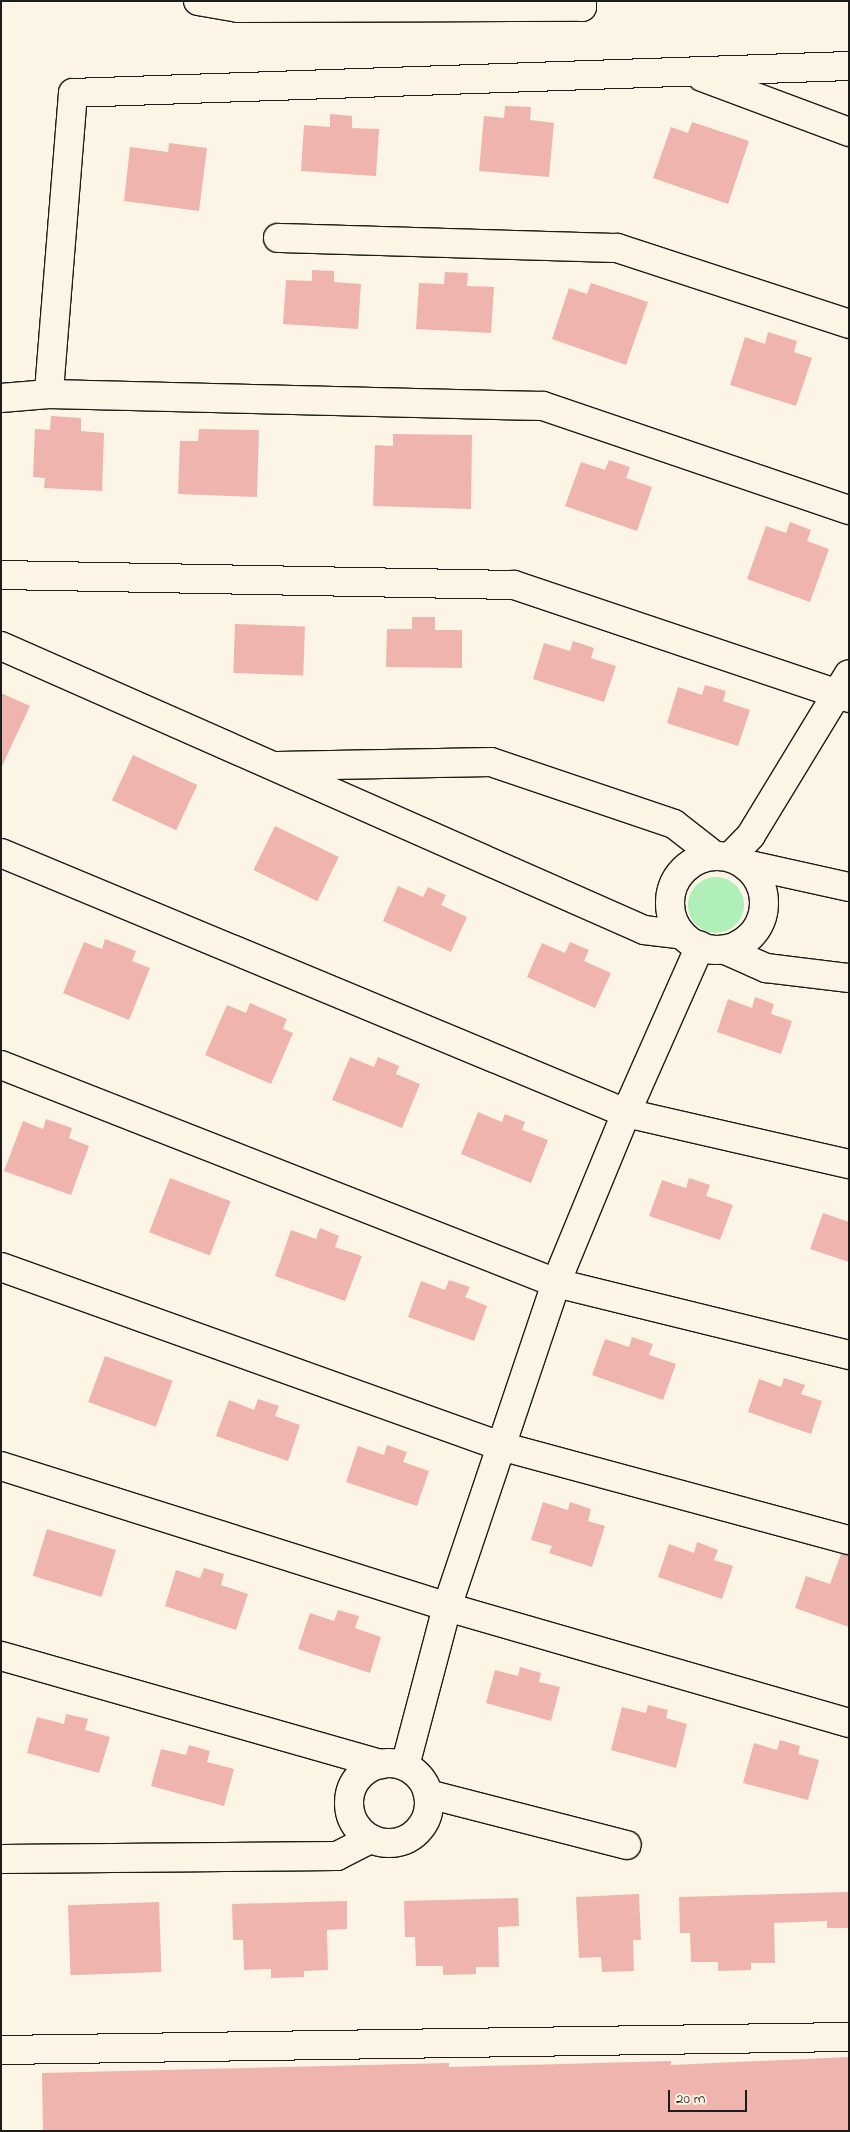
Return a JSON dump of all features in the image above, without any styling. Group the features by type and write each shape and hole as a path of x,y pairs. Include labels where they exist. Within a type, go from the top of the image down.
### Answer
{"street":[{"path":"198,1 238,8 582,7 582,1"},
{"path":"49,394 73,93 691,73 849,66"},
{"path":"691,73 849,132"},
{"path":"278,238 617,248 849,324"},
{"path":"1,398 49,394 543,406 849,510"},
{"path":"1,575 514,585 845,689 751,835 730,859"},
{"path":"1,646 268,766 644,930 702,944 766,968 849,978"},
{"path":"268,766 491,762 674,824 730,859 756,875 763,890 765,906 762,921 740,944 702,944 670,907 674,885 687,866 730,859 849,887"},
{"path":"1,853 626,1113 849,1164"},
{"path":"393,1765 556,1283 626,1113 702,944"},
{"path":"1,1065 556,1283 849,1355"},
{"path":"1,1267 500,1446 849,1540"},
{"path":"1,1466 447,1607 849,1723"},
{"path":"1,1656 393,1765 423,1782 428,1794 426,1819 408,1838 383,1842 371,1839 353,1821 349,1798 360,1776 393,1765"},
{"path":"428,1794 626,1845"},
{"path":"1,1859 337,1856 371,1839"},
{"path":"1,2050 849,2037"}],"green space":[{"path":"716,877 727,879 736,885 742,894 744,905 742,916 736,925 727,931 716,933 705,931 696,925 690,916 688,905 690,894 696,885 705,879"}],"building":[{"path":"505,106 531,107 530,120 554,123 549,177 479,171 484,116 504,118"},
{"path":"330,114 352,116 352,128 379,129 376,176 301,171 304,125 330,127"},
{"path":"692,122 749,141 728,204 653,178 671,127 688,133"},
{"path":"169,143 207,148 199,211 124,201 130,147 168,152"},
{"path":"312,270 334,271 334,282 361,284 358,329 283,324 286,280 312,281"},
{"path":"445,272 468,273 467,286 494,287 491,333 416,329 419,283 444,284"},
{"path":"591,283 648,302 626,365 552,339 569,288 587,294"},
{"path":"768,332 797,341 794,352 812,358 796,406 730,385 745,337 765,344"},
{"path":"51,416 81,418 81,431 104,433 102,491 44,488 45,478 33,477 35,429 50,430"},
{"path":"199,429 259,430 257,497 178,494 180,441 198,441"},
{"path":"393,434 472,435 471,509 373,506 375,445 393,446"},
{"path":"609,460 630,467 626,478 652,487 637,531 565,506 581,462 605,470"},
{"path":"790,522 811,530 807,541 829,549 810,602 747,579 766,526 786,533"},
{"path":"412,617 435,617 435,630 462,630 462,668 386,667 387,629 412,629"},
{"path":"235,624 305,626 303,675 233,673"},
{"path":"573,641 594,648 591,658 616,666 604,702 533,679 544,643 570,651"},
{"path":"705,685 726,691 723,701 750,710 738,746 667,723 678,687 702,695"},
{"path":"1,693 30,706 1,768"},
{"path":"133,755 197,785 176,830 112,800"},
{"path":"275,826 339,857 317,901 254,870"},
{"path":"398,886 423,897 428,887 446,895 441,905 467,917 451,952 383,921"},
{"path":"105,939 136,951 132,961 150,968 129,1020 63,993 84,942 102,949"},
{"path":"570,942 589,950 584,961 611,973 595,1008 527,977 542,943 565,953"},
{"path":"755,997 774,1004 771,1014 792,1021 781,1054 717,1032 728,999 752,1008"},
{"path":"250,1003 287,1019 283,1029 293,1033 271,1084 205,1055 227,1005 246,1013"},
{"path":"350,1057 374,1067 378,1057 399,1066 396,1074 420,1084 402,1128 332,1100"},
{"path":"478,1112 502,1122 505,1114 525,1122 522,1130 548,1140 531,1183 461,1154"},
{"path":"46,1119 72,1128 69,1138 89,1146 71,1195 4,1171 23,1121 43,1129"},
{"path":"170,1178 231,1201 210,1255 149,1232"},
{"path":"689,1178 710,1185 706,1196 733,1205 720,1240 649,1216 662,1180 686,1188"},
{"path":"823,1213 849,1222 849,1262 810,1249"},
{"path":"320,1228 339,1236 335,1247 362,1256 345,1301 275,1276 291,1230 316,1239"},
{"path":"449,1280 470,1287 465,1297 487,1306 474,1341 408,1317 421,1281 445,1290"},
{"path":"632,1337 653,1344 649,1355 676,1364 663,1400 592,1375 605,1339 629,1347"},
{"path":"105,1356 173,1381 156,1427 88,1402"},
{"path":"784,1378 805,1385 801,1394 822,1401 811,1434 748,1412 759,1379 781,1387"},
{"path":"258,1399 279,1406 275,1416 300,1425 288,1461 216,1436 229,1400 254,1410"},
{"path":"387,1445 407,1452 403,1462 429,1471 417,1506 346,1482 358,1446 384,1455"},
{"path":"543,1502 568,1510 570,1502 591,1509 588,1521 605,1526 592,1567 549,1553 552,1546 531,1540"},
{"path":"47,1529 116,1550 102,1597 33,1576"},
{"path":"697,1542 718,1550 714,1560 733,1566 722,1599 658,1577 669,1544 694,1553"},
{"path":"841,1554 849,1555 849,1627 795,1608 806,1576 830,1584"},
{"path":"204,1568 224,1574 221,1585 248,1594 236,1630 165,1606 176,1570 200,1578"},
{"path":"338,1610 359,1616 355,1628 381,1637 370,1673 298,1649 310,1613 334,1621"},
{"path":"520,1667 541,1673 539,1682 560,1687 551,1721 486,1703 495,1670 518,1676"},
{"path":"648,1705 668,1710 666,1718 687,1724 676,1768 611,1750 622,1707 646,1713"},
{"path":"66,1714 88,1719 85,1730 110,1737 99,1773 27,1753 37,1717 64,1724"},
{"path":"780,1740 800,1746 798,1754 819,1760 808,1800 743,1783 754,1743 777,1750"},
{"path":"189,1745 210,1751 207,1762 234,1769 224,1806 151,1786 161,1749 186,1755"},
{"path":"849,1892 849,1928 827,1928 827,1921 774,1923 775,1963 751,1963 751,1970 718,1971 718,1962 691,1962 690,1933 680,1933 679,1897"},
{"path":"639,1894 641,1940 633,1940 634,1971 602,1972 601,1957 579,1958 576,1897"},
{"path":"518,1898 519,1926 498,1927 499,1967 476,1967 476,1974 443,1975 443,1966 416,1966 415,1937 405,1937 404,1901"},
{"path":"347,1901 347,1929 327,1930 328,1970 304,1971 304,1977 271,1978 271,1969 244,1970 243,1940 233,1940 232,1904"},
{"path":"159,1902 161,1972 70,1975 68,1905"},
{"path":"849,2057 849,2131 43,2131 42,2073 449,2063 449,2067 671,2061 671,2065"}]}
